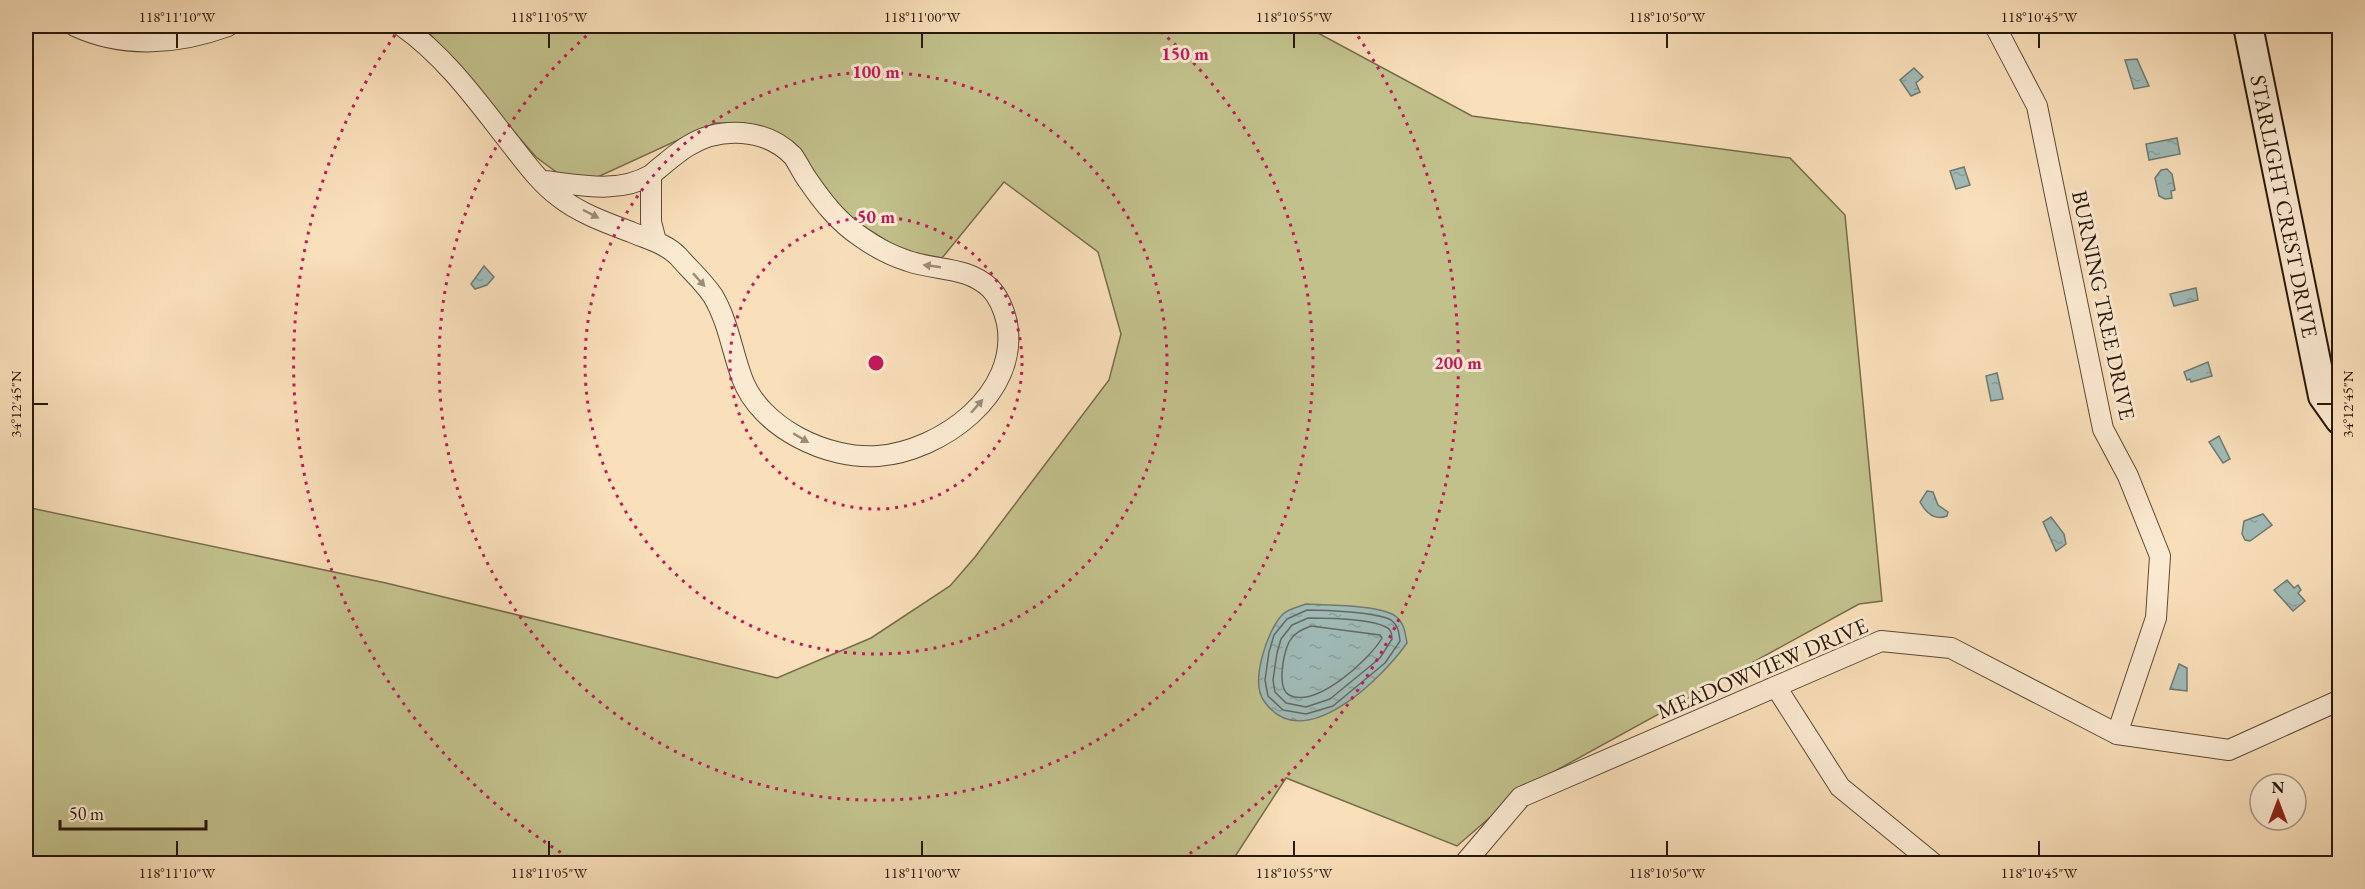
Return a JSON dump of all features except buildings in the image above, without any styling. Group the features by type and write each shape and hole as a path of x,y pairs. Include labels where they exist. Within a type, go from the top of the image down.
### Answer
{"street":[{"path":"75,26 115,38 150,42 203,35 228,26"},
{"path":"402,26 439,56 531,169 562,200 605,222 656,241 674,252 712,294 722,314 743,382 768,415 803,441 828,451 863,457 899,454 924,446 967,418 983,400 1006,364 1009,335 1004,309 990,288 951,268 909,261 878,247 847,228 823,202 793,157 777,144 738,132 712,135 688,146 651,175 635,184 606,188 544,181"},
{"name":"BURNING TREE DRIVE","path":"1995,26 2037,106 2103,429 2128,476 2160,556 2156,618 2117,734"},
{"name":"STARLIGHT CREST DRIVE","path":"2248,26 2323,396 2340,420"},
{"path":"651,175 651,222 656,241"},
{"name":"MEADOWVIEW DRIVE","path":"1464,864 1521,797 1881,641 1952,648 2117,734 2229,750 2340,700"},
{"path":"1776,687 1840,787 1934,864"}],"shaded area":[{"path":"423,26 1305,26 1472,116 1790,158 1845,215 1882,601 1859,604 1524,788 1457,846 1286,778 1236,855 1226,863 26,864 26,507 386,583 777,678 871,638 950,586 975,557 1109,380 1121,334 1098,252 1004,182 942,258 901,250 863,226 844,213 799,151 772,132 744,123 715,123 589,181 559,174 536,157"}],"water":[{"path":"2137,59 2149,86 2134,89 2125,60"},
{"path":"1914,68 1923,77 1916,83 1920,92 1911,96 1900,80"},
{"path":"2177,138 2180,154 2149,160 2146,144"},
{"path":"1964,167 1970,185 1956,189 1950,171"},
{"path":"2167,169 2172,174 2175,190 2171,191 2172,198 2165,199 2159,196 2155,178 2161,170"},
{"path":"484,266 494,277 487,285 475,289 471,284"},
{"path":"2196,288 2198,300 2174,306 2170,294"},
{"path":"2208,362 2212,376 2191,382 2190,379 2187,380 2184,372"},
{"path":"1997,373 2003,399 1991,401 1986,376"},
{"path":"2219,436 2230,459 2223,463 2209,442"},
{"path":"1927,491 1933,492 1938,505 1948,512 1947,516 1934,517 1925,510 1920,502"},
{"path":"2263,514 2272,525 2250,541 2245,540 2242,534 2244,521"},
{"path":"2051,517 2064,534 2066,544 2056,551 2043,522"},
{"path":"2287,580 2294,588 2298,585 2301,590 2298,593 2305,601 2293,611 2274,590"},
{"path":"1306,604 1363,607 1392,614 1401,623 1407,643 1380,674 1341,706 1320,717 1299,721 1280,716 1264,701 1260,693 1259,682 1262,657 1276,623 1287,611"},
{"path":"2179,664 2187,668 2187,691 2170,689"}]}
